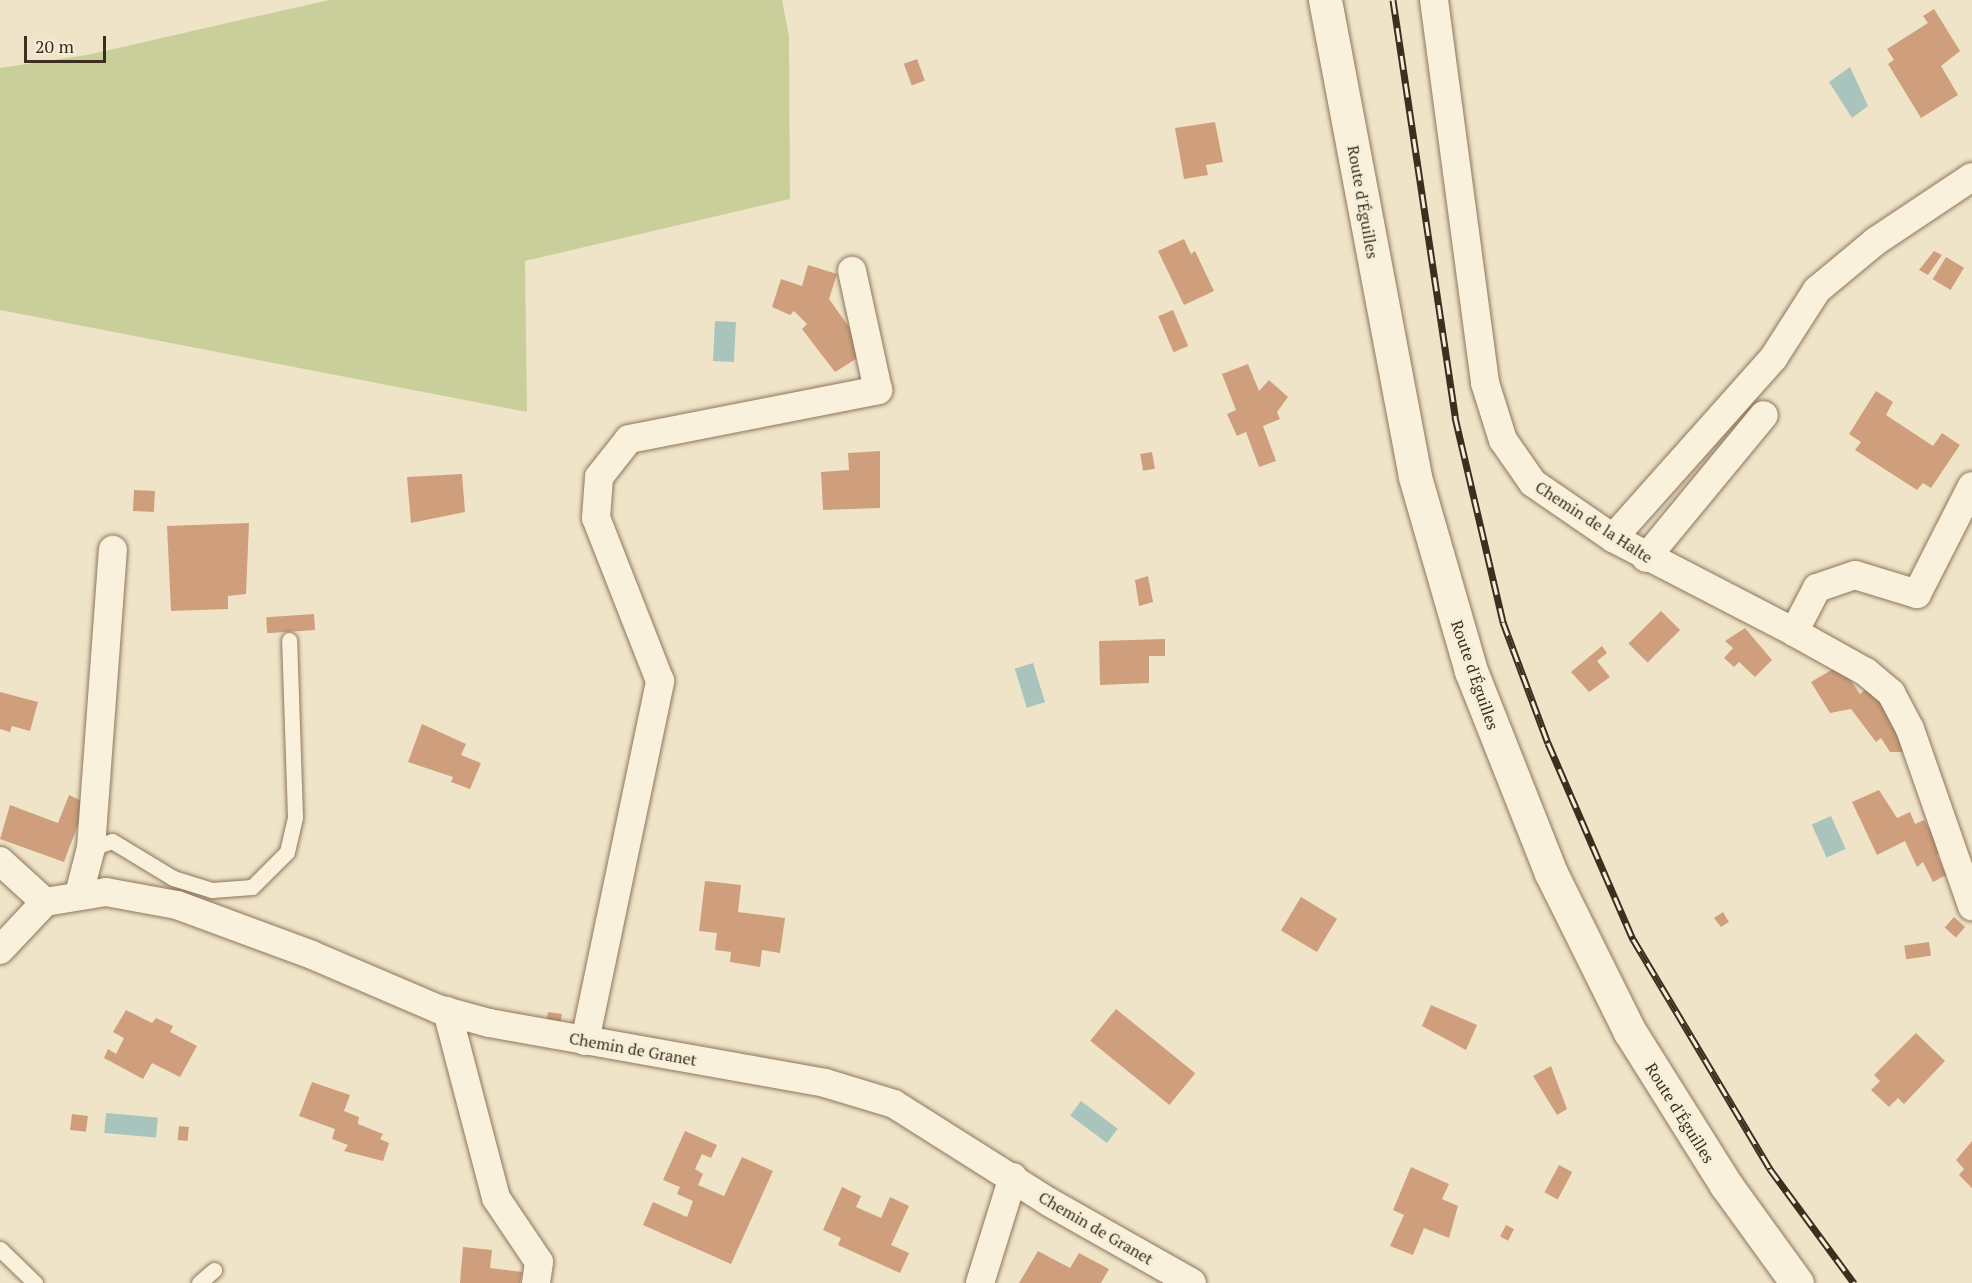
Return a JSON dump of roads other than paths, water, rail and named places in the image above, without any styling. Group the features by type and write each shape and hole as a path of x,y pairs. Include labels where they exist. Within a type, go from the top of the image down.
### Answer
{"street":[{"name":"Route d'Éguilles","path":"1325,0 1415,477 1471,671 1551,873 1630,1032 1726,1185 1797,1283"},
{"name":"Chemin de la Halte","path":"1434,0 1485,383 1503,440 1533,483 1613,538 1646,558 1794,632 1866,672 1891,693 1910,729 1972,906"},
{"path":"1613,538 1774,357 1817,290 1876,241 1972,177"},
{"path":"585,1041 660,681 596,518 599,477 629,439 878,390 852,271"},
{"path":"1646,558 1764,415"},
{"path":"1794,632 1817,588 1855,575 1917,594 1972,486"},
{"path":"79,894 91,848 112,550"},
{"path":"0,861 45,902 0,950"},
{"name":"Chemin de Granet","path":"45,902 79,894 106,892 177,906 447,1011 585,1041 825,1083 894,1104 1192,1283"},
{"path":"447,1011 496,1198 539,1262 536,1283"},
{"path":"980,1283 1013,1177"}],"lane":[{"path":"91,848 112,841 173,878 212,890 252,887 287,852 296,817 289,640"},
{"path":"0,1250 35,1283"},
{"path":"199,1283 214,1270"}],"water":[{"path":"1850,67 1868,106 1852,118 1829,82"},
{"path":"715,321 736,322 734,362 713,361"},
{"path":"1033,663 1045,702 1027,708 1015,669"},
{"path":"1831,816 1846,849 1826,857 1812,825"},
{"path":"1081,1101 1118,1129 1107,1143 1070,1115"},
{"path":"106,1113 158,1118 156,1137 104,1133"}],"railway":[{"path":"1393,0 1455,417 1503,622 1548,743 1633,939 1770,1169 1854,1283"}]}
